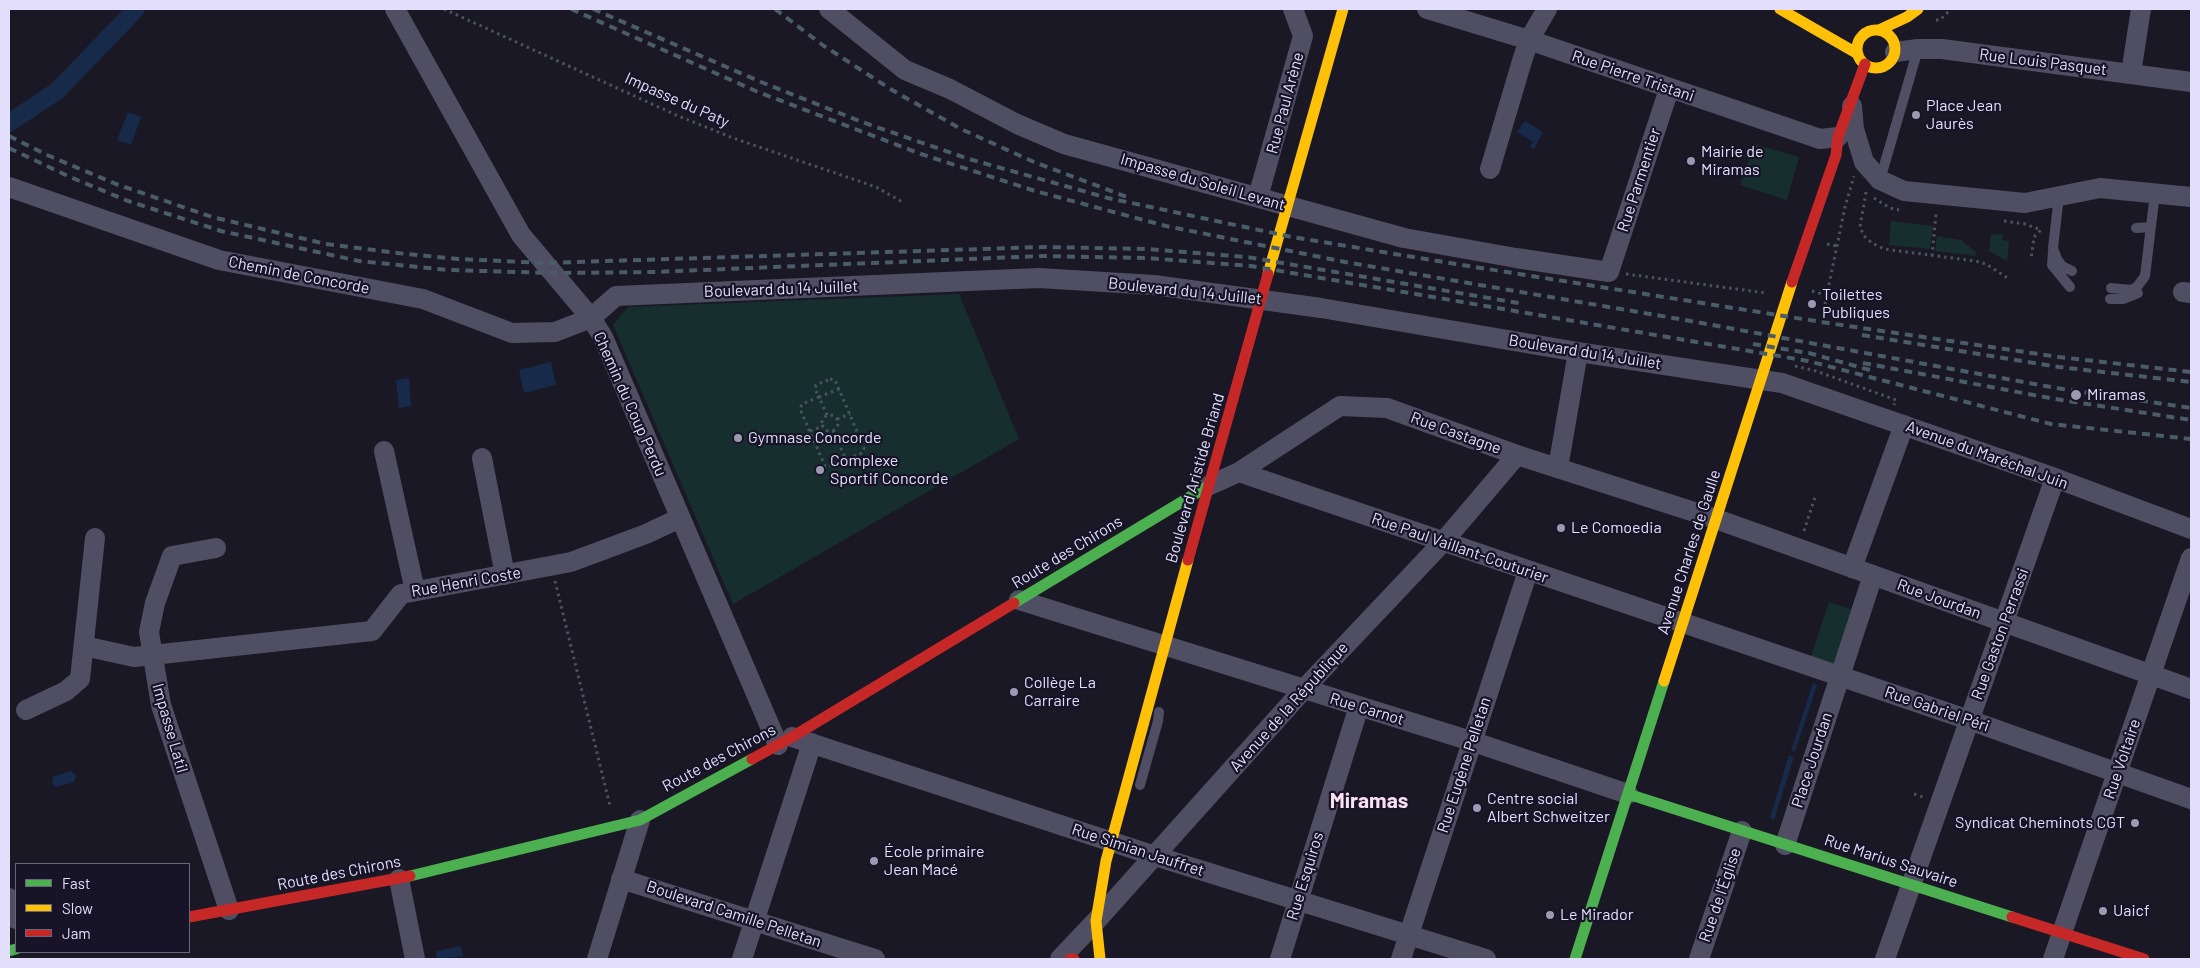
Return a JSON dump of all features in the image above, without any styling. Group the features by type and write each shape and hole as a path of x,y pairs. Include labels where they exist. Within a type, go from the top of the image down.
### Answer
{"main road":[{"name":"Boulevard Aristide Briand","path":"1100,959 1096,921 1119,841 1165,646 1208,486 1343,9"},
{"path":"1780,9 1801,19 1876,67 1892,53"},
{"path":"1850,30 1866,33 1879,30 1908,17 1918,9"},
{"path":"1880,78 1908,17"},
{"path":"1801,19 1834,27"},
{"path":"1879,30 1888,34 1892,53"},
{"path":"1848,126 1862,59 1859,42 1866,33"},
{"name":"Avenue Charles de Gaulle","path":"1575,959 1716,519 1848,126"},
{"name":"Route des Chirons","path":"190,917 399,879 640,820 785,741 1208,486"},
{"name":"Rue Marius Sauvaire","path":"1628,794 2144,959"}],"street":[{"name":"Chemin du Coup Perdu","path":"395,9 521,235 591,318 603,337 680,518 785,741"},
{"name":"Impasse du Soleil Levant","path":"829,9 905,70 950,90 1017,124 1064,144 1404,238 1609,272"},
{"name":"Rue Paul Arène","path":"1258,197 1303,36 1293,9"},
{"name":"Rue Pierre Tristani","path":"1427,9 1530,40 1820,139 1848,126"},
{"path":"1490,169 1530,40 1547,9"},
{"path":"2131,73 2141,9"},
{"name":"Rue Louis Pasquet","path":"1892,53 1918,49 1942,49 2191,82"},
{"name":"Rue Parmentier","path":"1609,272 1669,89"},
{"path":"1848,126 1871,182 1904,191 2025,203 2100,188 2191,197"},
{"name":"Chemin de Concorde","path":"9,187 219,260 423,299 512,333 556,332 591,318"},
{"name":"Boulevard du 14 Juillet","path":"591,318 616,296 1038,278 1154,285 1312,306 1578,352 1778,382"},
{"path":"1558,468 1578,352"},
{"name":"Avenue du Maréchal Juin","path":"1778,382 2055,478 2191,529"},
{"name":"Rue Castagne","path":"1208,486 1239,472 1340,406 1386,408 1558,468 1716,519"},
{"path":"1852,568 1904,425"},
{"path":"384,451 415,591"},
{"name":"Avenue de la République","path":"1060,959 1303,690 1443,542 1517,454"},
{"path":"482,458 505,574"},
{"name":"Rue Paul Vaillant-Couturier","path":"1239,472 1682,624"},
{"name":"Rue Gaston Perrassi","path":"1885,959 1969,720 2006,623 2055,478"},
{"name":"Rue Henri Coste","path":"84,646 134,657 372,631 401,594 571,562 646,534 680,518"},
{"name":"Rue Jourdan","path":"1716,519 2191,689"},
{"path":"26,710 66,691 80,679 95,538"},
{"name":"Impasse Latil","path":"216,548 172,556 155,603 149,632 151,655 161,706 229,910"},
{"name":"Rue Voltaire","path":"2053,959 2191,558"},
{"name":"Rue Eugène Pelletan","path":"1401,959 1528,571"},
{"name":"Place Jourdan","path":"1785,845 1873,575"},
{"name":"Rue Carnot","path":"1019,600 1471,741 1628,794"},
{"name":"Rue Gabriel Péri","path":"1682,624 1969,720 2191,799"},
{"name":"Rue Esquiros","path":"1280,959 1359,706"},
{"name":"Rue Simian Jauffret","path":"785,741 812,743 1119,841 1155,856 1486,959"},
{"path":"742,959 812,743"},
{"path":"596,959 640,820"},
{"name":"Rue de l'Église","path":"1699,959 1742,831"},
{"path":"399,879 415,959"},
{"name":"Boulevard Camille Pelletan","path":"621,879 875,959"},
{"path":"9,898 15,916"}],"lane":[{"path":"1871,182 1918,49"},
{"path":"2110,299 2123,299 2138,293 2146,276 2155,193"},
{"path":"2059,196 2052,266 2070,287"},
{"path":"2136,228 2151,227"},
{"path":"2053,248 2062,266 2072,271"},
{"path":"2111,288 2122,291 2131,290 2137,287 2146,276"},
{"path":"1138,793 1158,722 1165,646"}],"path":[{"name":"Impasse du Paty","path":"444,9 676,115 733,138 876,186 904,203"},
{"path":"1824,304 1845,208 1855,173 1859,179"},
{"path":"1871,182 1866,190 1860,227 1864,236 1884,249 1976,261 1986,264 2009,279"},
{"path":"1932,256 1936,214"},
{"path":"2004,221 2025,224 2041,230 2034,237 2031,259"},
{"path":"1609,272 1764,292"},
{"path":"826,415 819,397 815,389 816,385 830,379 835,380 839,389 850,414 864,451 830,467 824,466 801,406 819,397 839,389"},
{"path":"837,419 850,414"},
{"path":"822,426 827,430 833,430 838,425 837,419 826,415"},
{"path":"822,426 822,419 826,415"},
{"path":"810,431 822,426"},
{"path":"833,430 846,460"},
{"path":"1798,548 1816,494"},
{"path":"552,566 610,806 618,825"}],"green space":[{"path":"1754,144 1799,157 1787,200 1740,185"},
{"path":"1891,221 1933,226 1930,249 1889,245"},
{"path":"1991,234 2003,235 2002,240 2009,241 2007,261 1989,251"},
{"path":"1937,236 1961,240 1976,252 1976,256 1935,251"},
{"name":"Complexe Sportif Concorde","path":"959,294 1019,439 733,604 613,325 628,307"},
{"path":"1829,602 1856,611 1837,666 1811,657"}],"water":[{"path":"128,112 141,117 131,145 117,140"},
{"path":"1525,121 1543,132 1534,149 1530,147 1533,142 1517,132"},
{"path":"551,362 556,385 524,393 519,370"},
{"path":"409,378 411,406 399,408 396,380"},
{"path":"1813,683 1817,685 1795,752 1791,751"},
{"path":"1789,755 1794,757 1774,820 1770,818"},
{"path":"70,771 76,775 74,782 57,787 54,786 52,783 53,777"},
{"path":"461,946 463,956 437,959 436,951"}],"waterway":[{"path":"9,123 57,91 136,9"}],"railway":[{"path":"571,9 758,92 921,154 1035,191 1166,226 1345,262 1685,320 2056,388 2191,408"},
{"path":"593,9 761,82 862,122 969,159 1108,198 1292,237 1456,264 1828,323 2059,357 2191,372"},
{"path":"775,9 824,46 892,90 961,129 1034,162 1127,197"},
{"path":"9,136 47,155 116,184 212,217 326,244 397,253 458,259 545,263 1044,247 1147,249 1247,257 1524,304"},
{"path":"9,148 70,177 128,201 221,231 359,261 448,270 554,273 654,272 1042,256 1147,258 1251,266 1808,361 2051,424 2191,439"},
{"path":"1862,335 2059,367 2191,382"},
{"path":"1753,344 1809,353 1870,370"},
{"path":"1863,363 2055,399 2191,420"}],"traffic: fast":[{"path":"1014,603 1208,486"},
{"path":"1575,959 1664,681"},
{"path":"410,876 640,820 752,759"},
{"path":"1628,794 2012,917"},
{"path":"9,951 15,949"}],"traffic: slow":[{"path":"1268,274 1343,9"},
{"path":"1780,9 1858,54"},
{"path":"1879,30 1907,17 1918,9"},
{"path":"1876,30 1889,36 1895,49 1889,62 1876,68 1863,62 1857,49 1863,36 1876,30"},
{"path":"1664,681 1792,282"},
{"path":"1100,959 1096,921 1106,861 1188,560"}],"traffic: jam":[{"path":"1792,282 1836,155 1838,137 1865,64"},
{"path":"1188,560 1268,274"},
{"path":"752,759 792,737 1014,603"},
{"path":"190,917 410,876"},
{"path":"2012,917 2144,959"}],"place":[{"name":"Place Jean Jaurès","path":"1916,115"},
{"name":"Mairie de Miramas","path":"1691,161"},
{"name":"Toilettes Publiques","path":"1812,304"},
{"name":"Miramas","path":"2076,395"},
{"name":"Gymnase Concorde","path":"738,438"},
{"name":"Complexe Sportif Concorde","path":"820,470"},
{"name":"Le Comoedia","path":"1561,528"},
{"name":"Collège La Carraire","path":"1014,692"},
{"name":"Centre social Albert Schweitzer","path":"1477,808"},
{"name":"Syndicat Cheminots CGT","path":"2135,823"},
{"name":"École primaire Jean Macé","path":"874,861"},
{"name":"Uaicf","path":"2103,911"},
{"name":"Le Mirador","path":"1550,915"}],"district":[{"name":"Miramas","path":"1369,801"}]}
